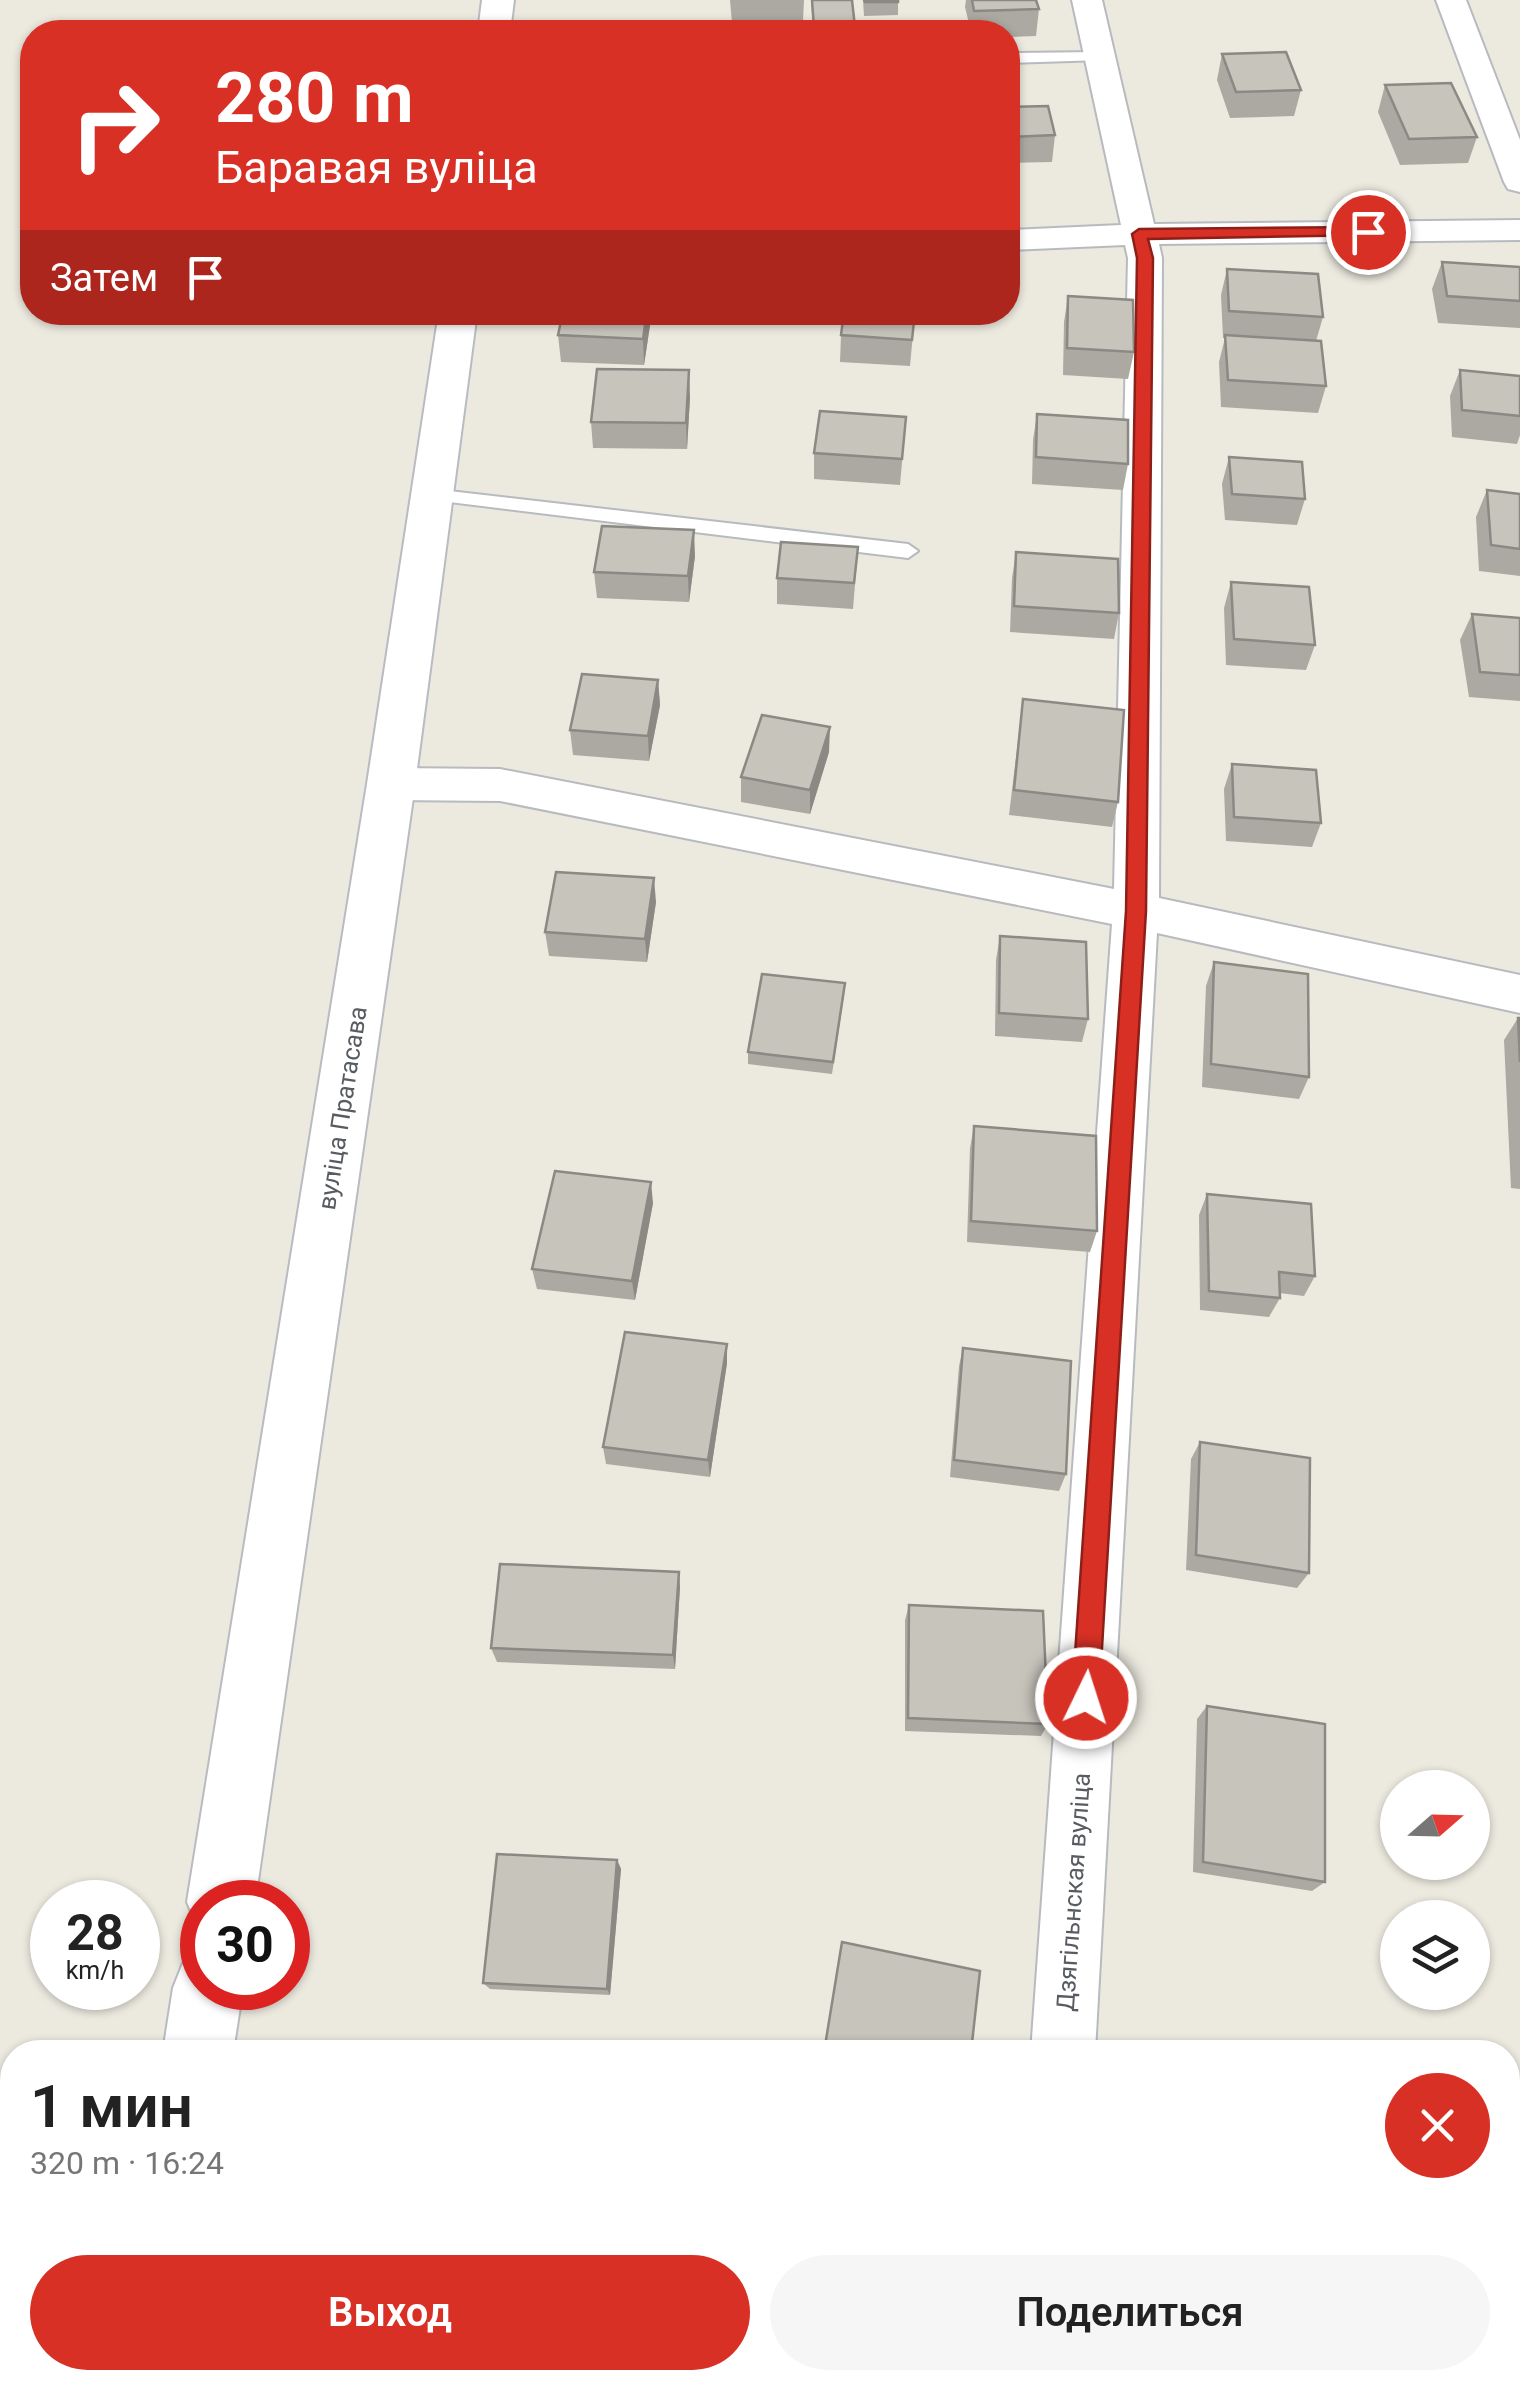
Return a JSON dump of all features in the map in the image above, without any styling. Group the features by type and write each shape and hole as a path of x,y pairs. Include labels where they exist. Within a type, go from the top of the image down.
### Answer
{"main road":[{"name":"вуліца Пратасава","path":"224,1880 391,784 456,325"},
{"path":"200,2040 205,2010"}],"street":[{"name":"Дзягільнская вуліца","path":"1064,2040 1136,911 1145,258 1087,0"},
{"path":"1451,0 1520,182"},
{"path":"1020,239 1139,234 1520,230"},
{"path":"391,784 500,785 1136,911 1520,994"}],"lane":[{"path":"1020,58 1098,57"},
{"path":"432,495 908,552"}],"building":[{"path":"812,0 852,0 854,20 813,20"},
{"path":"898,0 898,2 865,2"},
{"path":"972,0 1036,0 1039,9 974,11"},
{"path":"1286,52 1301,90 1236,92 1222,54"},
{"path":"1451,83 1477,137 1409,139 1385,85"},
{"path":"1048,106 1055,135 1020,136 1020,107"},
{"path":"1442,262 1520,267 1520,301 1447,296"},
{"path":"1227,269 1318,274 1323,317 1229,311"},
{"path":"1068,296 1133,300 1134,352 1067,348"},
{"path":"560,325 645,325 643,339 558,335"},
{"path":"842,325 914,325 912,340 841,335"},
{"path":"1225,335 1321,341 1326,386 1228,380"},
{"path":"597,369 689,370 686,423 591,422"},
{"path":"1460,370 1520,376 1520,416 1462,410"},
{"path":"820,411 906,417 902,459 814,453"},
{"path":"1037,414 1128,420 1128,464 1036,457"},
{"path":"1229,457 1302,462 1305,499 1232,494"},
{"path":"1487,490 1520,494 1520,549 1491,545"},
{"path":"602,526 694,530 688,576 594,572"},
{"path":"781,542 858,547 854,583 777,578"},
{"path":"1016,552 1118,559 1119,613 1014,606"},
{"path":"1231,582 1309,587 1315,645 1234,639"},
{"path":"1472,614 1520,618 1520,675 1480,672"},
{"path":"582,674 658,680 648,736 570,730"},
{"path":"1023,699 1124,710 1118,802 1014,790"},
{"path":"762,715 830,727 810,790 741,777"},
{"path":"1232,764 1316,770 1321,823 1234,817"},
{"path":"556,872 654,878 645,939 545,932"},
{"path":"1000,936 1086,942 1088,1019 999,1013"},
{"path":"1214,962 1308,974 1309,1077 1211,1064"},
{"path":"762,974 845,983 833,1062 748,1052"},
{"path":"974,1126 1096,1136 1097,1231 971,1221"},
{"path":"555,1171 651,1182 632,1281 532,1269"},
{"path":"1207,1194 1311,1204 1315,1276 1279,1272 1280,1298 1209,1291"},
{"path":"625,1332 727,1344 708,1460 603,1447"},
{"path":"963,1348 1071,1361 1066,1474 954,1460"},
{"path":"1200,1442 1310,1458 1309,1573 1196,1555"},
{"path":"500,1564 679,1572 673,1655 491,1648"},
{"path":"909,1605 1043,1611 1048,1724 908,1718"},
{"path":"1207,1706 1325,1724 1325,1882 1203,1862"},
{"path":"497,1854 617,1860 607,1989 483,1983"},
{"path":"842,1942 980,1971 972,2040 826,2040"}],"route":[{"path":"1086,1698 1136,911 1145,258 1139,234 1368,232"}]}
